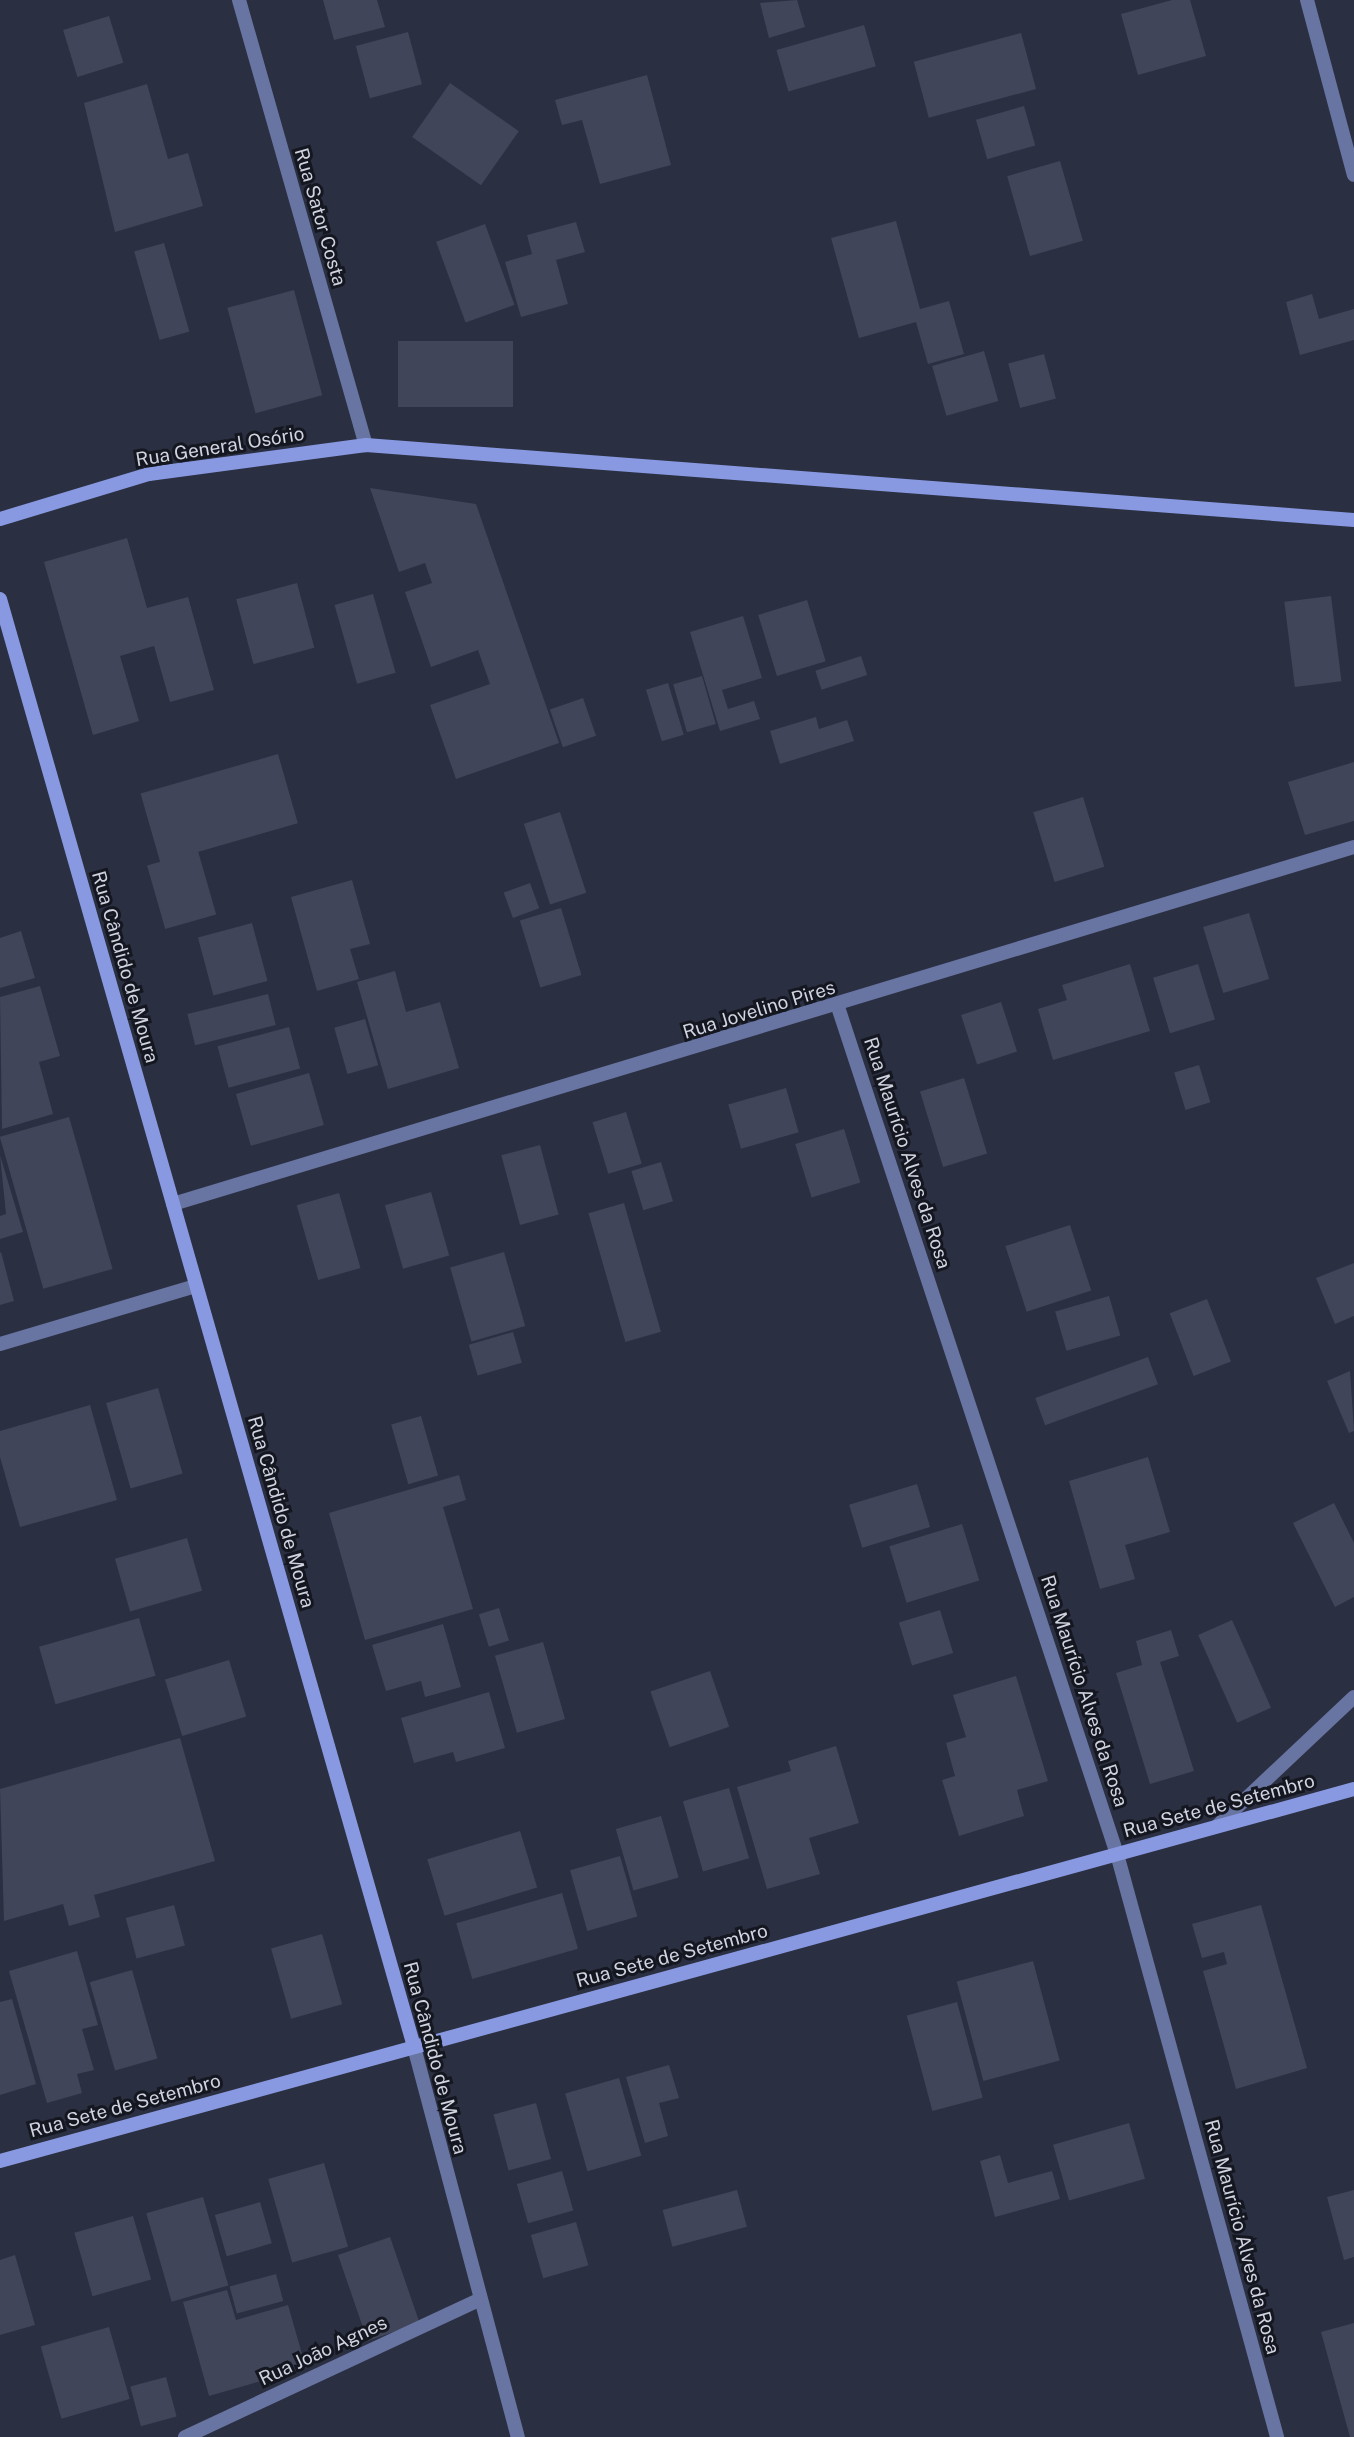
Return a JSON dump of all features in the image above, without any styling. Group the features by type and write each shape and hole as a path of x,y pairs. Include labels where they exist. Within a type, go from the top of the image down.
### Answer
{"street":[{"name":"Rua Sator Costa","path":"240,0 366,444"},
{"path":"1307,0 1354,175"},
{"name":"Rua General Osório","path":"0,519 149,474 366,444 1354,520"},
{"name":"Rua Cândido de Moura","path":"0,599 414,2047 477,2301 518,2437"},
{"name":"Rua Jovelino Pires","path":"173,1204 838,1007 1354,847"},
{"name":"Rua Maurício Alves da Rosa","path":"838,1007 1117,1854 1277,2437"},
{"path":"0,1344 196,1286"},
{"path":"1217,1826 1354,1697"},
{"name":"Rua Sete de Setembro","path":"0,2161 1354,1788"},
{"name":"Rua João Agnes","path":"185,2437 477,2301"}],"building":[{"path":"323,0 377,0 385,27 334,40"},
{"path":"797,0 805,27 769,38 760,3"},
{"path":"1172,0 1190,0 1206,56 1138,75 1121,14"},
{"path":"109,16 123,63 77,77 63,30"},
{"path":"864,25 876,66 788,91 777,50"},
{"path":"408,32 422,84 370,98 356,46"},
{"path":"1021,33 1036,89 929,118 914,62"},
{"path":"647,75 671,165 600,184 582,120 562,125 555,100"},
{"path":"450,83 519,131 481,185 412,137"},
{"path":"147,84 168,159 188,153 203,206 115,232 84,103"},
{"path":"1024,106 1035,145 987,159 976,120"},
{"path":"1060,161 1083,241 1030,256 1007,176"},
{"path":"896,221 920,309 949,301 964,354 928,364 916,322 859,338 831,238"},
{"path":"576,222 585,252 556,260 568,304 521,317 505,262 532,254 527,235"},
{"path":"485,224 514,305 466,323 436,242"},
{"path":"164,243 189,331 160,340 134,252"},
{"path":"294,290 322,395 256,413 227,308"},
{"path":"1312,294 1319,319 1354,309 1354,340 1300,355 1286,302"},
{"path":"398,341 513,341 513,407 398,407"},
{"path":"984,351 998,401 946,416 932,366"},
{"path":"1044,354 1056,398 1020,408 1008,364"},
{"path":"370,488 476,504 559,743 456,779 430,705 490,684 478,650 431,667 405,592 432,583 425,563 399,572"},
{"path":"127,538 147,608 188,597 214,690 170,702 154,646 120,656 139,721 93,735 44,562"},
{"path":"297,583 314,648 253,664 236,599"},
{"path":"373,594 396,673 357,684 335,605"},
{"path":"1331,596 1341,681 1295,687 1284,602"},
{"path":"807,600 826,661 777,676 758,615"},
{"path":"743,616 762,678 722,690 728,709 754,701 760,719 720,731 690,632"},
{"path":"861,656 867,675 822,690 815,671"},
{"path":"702,676 716,724 687,732 673,684"},
{"path":"668,683 684,735 662,741 646,690"},
{"path":"583,698 596,736 563,747 550,709"},
{"path":"816,717 819,729 847,720 854,741 780,764 770,731"},
{"path":"278,754 298,823 160,863 141,793"},
{"path":"1354,762 1354,821 1305,835 1288,782"},
{"path":"1083,797 1104,867 1055,882 1033,812"},
{"path":"560,812 586,893 550,905 524,824"},
{"path":"198,851 216,914 165,929 147,866"},
{"path":"352,880 370,944 350,949 359,979 317,991 291,897"},
{"path":"530,883 539,908 513,918 504,893"},
{"path":"561,908 581,975 540,988 520,921"},
{"path":"1249,913 1269,979 1223,993 1203,927"},
{"path":"252,923 268,981 213,995 198,937"},
{"path":"21,931 35,978 0,988 0,938"},
{"path":"1130,964 1150,1031 1053,1060 1038,1009 1067,1000 1062,985"},
{"path":"1198,964 1215,1019 1170,1033 1153,978"},
{"path":"395,971 406,1012 440,1002 459,1068 388,1089 357,982"},
{"path":"40,986 60,1056 39,1062 53,1114 2,1129 0,997"},
{"path":"268,994 276,1025 195,1045 187,1014"},
{"path":"1001,1002 1017,1051 977,1064 961,1015"},
{"path":"365,1019 378,1065 347,1074 334,1028"},
{"path":"289,1027 300,1069 229,1088 218,1046"},
{"path":"1199,1065 1210,1102 1186,1110 1174,1073"},
{"path":"309,1073 324,1125 251,1146 236,1094"},
{"path":"964,1078 987,1154 943,1167 920,1091"},
{"path":"786,1088 799,1132 741,1149 728,1105"},
{"path":"626,1112 642,1164 608,1174 593,1122"},
{"path":"69,1117 113,1269 43,1289 0,1137"},
{"path":"844,1129 860,1183 812,1197 795,1144"},
{"path":"540,1145 559,1215 520,1225 501,1155"},
{"path":"0,1155 23,1232 0,1239 0,1216 6,1214"},
{"path":"661,1162 673,1201 643,1210 631,1171"},
{"path":"431,1192 449,1255 403,1269 385,1205"},
{"path":"339,1193 360,1268 318,1280 297,1205"},
{"path":"624,1203 661,1332 625,1342 588,1213"},
{"path":"1070,1225 1091,1291 1027,1312 1005,1246"},
{"path":"504,1252 525,1326 471,1341 450,1267"},
{"path":"0,1253 14,1301 0,1305"},
{"path":"1354,1263 1354,1316 1335,1324 1316,1278"},
{"path":"1109,1296 1120,1335 1066,1351 1055,1311"},
{"path":"1207,1299 1231,1362 1194,1376 1170,1313"},
{"path":"513,1332 522,1363 478,1375 469,1345"},
{"path":"1148,1357 1158,1384 1045,1425 1035,1398"},
{"path":"1350,1371 1354,1431 1349,1433 1327,1381"},
{"path":"158,1388 183,1474 131,1488 106,1403"},
{"path":"90,1405 117,1500 20,1527 0,1457 0,1431"},
{"path":"421,1416 438,1476 408,1484 391,1425"},
{"path":"1148,1457 1170,1532 1125,1545 1135,1579 1100,1589 1069,1481"},
{"path":"459,1475 466,1500 443,1507 473,1609 365,1640 329,1513"},
{"path":"917,1484 930,1527 862,1548 849,1505"},
{"path":"1334,1503 1354,1543 1354,1597 1335,1607 1293,1523"},
{"path":"962,1524 979,1580 907,1603 889,1546"},
{"path":"187,1538 202,1591 130,1612 115,1559"},
{"path":"499,1608 509,1641 489,1647 479,1614"},
{"path":"940,1610 953,1653 912,1666 899,1623"},
{"path":"139,1618 156,1676 56,1704 39,1647"},
{"path":"1232,1620 1271,1708 1237,1723 1198,1635"},
{"path":"443,1624 461,1687 425,1697 421,1681 386,1691 372,1645"},
{"path":"1171,1630 1179,1656 1160,1662 1194,1771 1150,1784 1116,1673 1142,1665 1136,1641"},
{"path":"543,1642 565,1719 517,1733 495,1656"},
{"path":"229,1660 246,1716 182,1736 165,1680"},
{"path":"710,1671 729,1727 670,1747 650,1692"},
{"path":"1016,1676 1048,1781 1017,1790 1024,1816 959,1836 942,1780 955,1776 946,1743 966,1737 953,1695"},
{"path":"489,1692 505,1748 456,1762 453,1752 414,1763 401,1718"},
{"path":"180,1738 215,1861 94,1895 100,1917 69,1926 63,1904 4,1921 0,1789"},
{"path":"836,1746 859,1823 809,1838 820,1874 767,1889 737,1787 791,1771 788,1761"},
{"path":"729,1788 749,1858 703,1871 683,1801"},
{"path":"661,1816 679,1878 633,1890 616,1829"},
{"path":"520,1831 537,1887 444,1916 427,1859"},
{"path":"620,1856 637,1917 587,1931 570,1870"},
{"path":"562,1893 578,1949 472,1979 456,1923"},
{"path":"174,1905 185,1946 137,1959 126,1918"},
{"path":"1261,1905 1307,2068 1236,2089 1203,1971 1227,1964 1224,1952 1202,1958 1192,1924"},
{"path":"322,1934 342,2004 291,2019 271,1949"},
{"path":"77,1951 98,2025 82,2029 94,2070 77,2074 82,2093 47,2103 9,1971"},
{"path":"1033,1961 1060,2060 983,2081 957,1981"},
{"path":"132,1970 157,2058 115,2071 90,1982"},
{"path":"12,1999 36,2084 0,2095 0,2002"},
{"path":"957,2002 983,2098 932,2111 907,2015"},
{"path":"669,2065 679,2098 659,2103 668,2136 645,2143 626,2077"},
{"path":"619,2078 641,2156 587,2171 565,2093"},
{"path":"536,2103 551,2159 509,2170 493,2114"},
{"path":"1129,2123 1145,2179 1069,2201 1053,2145"},
{"path":"1000,2155 1008,2183 1052,2171 1060,2199 995,2217 980,2161"},
{"path":"324,2163 348,2247 292,2263 268,2179"},
{"path":"562,2171 573,2210 528,2223 517,2184"},
{"path":"737,2190 747,2227 672,2247 663,2210"},
{"path":"1354,2190 1354,2257 1344,2260 1327,2197"},
{"path":"203,2197 228,2285 172,2302 146,2213"},
{"path":"260,2202 272,2243 227,2256 215,2215"},
{"path":"133,2216 151,2279 93,2296 74,2233"},
{"path":"576,2222 588,2265 543,2278 531,2235"},
{"path":"390,2237 420,2323 368,2341 338,2255"},
{"path":"15,2255 35,2325 0,2335 0,2260"},
{"path":"276,2274 283,2301 237,2313 230,2286"},
{"path":"227,2290 236,2320 288,2305 306,2368 209,2396 183,2302"},
{"path":"1354,2323 1354,2437 1350,2437 1321,2332"},
{"path":"109,2327 130,2399 61,2419 41,2347"},
{"path":"166,2377 177,2417 141,2426 130,2387"}]}
